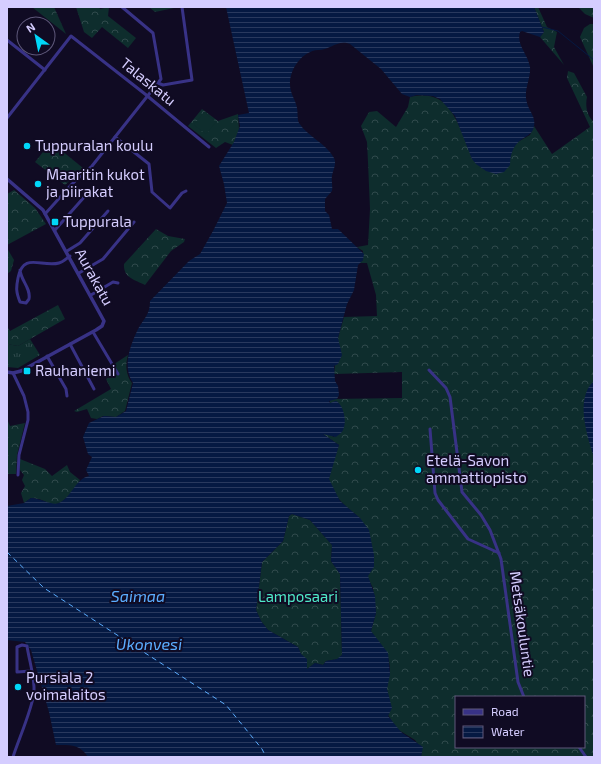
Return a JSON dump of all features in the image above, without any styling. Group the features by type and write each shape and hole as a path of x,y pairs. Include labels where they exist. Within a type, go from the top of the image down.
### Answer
{"street":[{"path":"45,214 72,184 92,166 161,79 153,33 122,7"},
{"path":"158,83 163,85 192,80 182,7"},
{"name":"Talaskatu","path":"45,70 71,36 148,96 209,147"},
{"path":"7,40 45,70 7,118"},
{"path":"115,137 149,164 152,192 170,208 182,192 186,191"},
{"name":"Aurakatu","path":"7,179 39,205 70,256 104,321 102,326 93,332 21,371 13,373"},
{"path":"55,230 86,195"},
{"path":"67,251 80,243 108,211"},
{"path":"79,273 103,259 134,222"},
{"path":"20,270 20,276 30,293 29,299 26,302 20,302 15,291 20,270 24,265 32,262 58,263 70,256"},
{"path":"91,295 113,282 118,283"},
{"path":"93,332 118,374"},
{"path":"70,344 94,389"},
{"path":"47,356 66,389 66,396"},
{"name":"Metsäkouluntie","path":"429,370 446,388 450,397 462,492 484,520 499,553 518,682 524,696"},
{"path":"7,372 13,373 24,396 28,412 28,420 19,455 18,475"},
{"name":"Metsäkouluntie","path":"430,429 435,493 438,500 468,539 499,553"},
{"path":"13,757 34,694 31,671 27,646 22,645 17,647 17,672 31,671"},
{"path":"580,748 586,757"}],"green space":[{"path":"32,7 54,7 66,34 56,26 56,16 43,16"},
{"path":"76,7 99,7 100,9 109,7 108,16 136,38 128,48 102,27 92,38 84,32"},
{"path":"149,7 174,7 174,8 155,12"},
{"path":"534,7 538,7 547,27 557,32 554,47 564,65 540,37 544,32"},
{"path":"578,7 594,7 594,18 585,14"},
{"path":"590,24 594,24 594,68 580,37 584,28"},
{"path":"568,71 574,73 587,97 587,111 594,122 594,757 421,757 422,750 415,740 397,729 388,715 390,708 387,688 390,672 389,662 384,648 371,631 376,613 373,588 367,576 360,518 336,496 330,485 329,476 339,445 323,434 328,434 334,437 344,415 341,409 330,403 330,399 402,398 402,372 334,374 338,338 344,317 377,316 376,295 367,263 359,263 363,260 363,251 357,247 368,245 370,209 367,142 361,126 369,112 377,111 396,127 408,107 410,97 430,96 438,99 450,109 459,125 472,159 510,154 516,143 530,135 534,126 552,154 590,127 567,78"},
{"path":"202,109 218,121 238,114 239,130 233,145 225,142 216,148 188,126"},
{"path":"204,112 216,122 206,134 194,125"},
{"path":"51,142 83,168 65,185 35,162"},
{"path":"14,190 35,208 46,224 7,245 7,194"},
{"path":"156,229 168,236 185,239 184,242 171,251 145,285 130,278 125,272 124,264"},
{"path":"7,248 14,260 11,271 7,274"},
{"path":"58,305 65,319 18,346 7,344 7,326 10,331"},
{"path":"30,339 40,355 18,368 7,367 7,344 18,346"},
{"path":"128,355 128,377 132,383 125,411 116,417 103,416 97,419 91,418 87,409 77,412 74,411 111,389 106,379 116,373 111,366"},
{"path":"7,419 10,426 25,423 17,455 16,474 7,474"},
{"path":"20,459 45,469 52,476 67,465 70,472 80,480 69,496 61,502 52,504 40,499 31,498 24,503 21,493 25,486 22,480 24,475 20,470"},
{"name":"Lamposaari","path":"292,514 310,520 332,545 331,561 340,574 342,655 338,659 326,661 323,665 315,663 307,669 298,647 268,630 261,621 256,610 262,562 283,541 289,516"}],"water":[{"name":"Saimaa","path":"226,7 534,7 544,32 540,37 522,31 520,32 519,37 521,45 530,67 526,98 534,120 534,126 530,134 514,148 511,155 510,165 504,172 496,174 486,171 472,159 455,116 440,99 433,96 417,95 410,97 402,94 381,69 350,44 342,43 322,50 312,51 298,62 290,79 290,88 296,105 299,123 331,153 335,160 332,174 332,191 325,199 325,211 329,215 332,229 338,229 364,254 363,260 358,265 354,290 347,304 338,338 342,355 338,364 334,366 335,381 338,386 339,395 337,399 329,401 330,403 336,401 339,403 343,410 345,423 342,432 336,437 323,434 339,445 329,479 340,501 360,518 369,530 374,555 374,567 368,576 375,596 376,613 371,631 388,653 390,674 387,689 392,708 388,716 401,732 423,747 421,757 88,757 78,747 70,745 56,745 49,712 31,650 25,642 7,640 7,506 24,503 31,498 56,504 59,503 67,497 80,481 89,476 86,470 92,457 88,454 83,437 89,423 104,416 116,417 126,411 133,383 128,370 128,356 135,336 148,313 150,301 189,261 200,254 213,231 227,203 219,166 234,142 240,126 238,115 249,113","holes":["292,514 310,520 332,545 331,561 340,574 342,655 337,659 326,661 323,665 315,663 307,669 307,659 301,654 298,647 268,630 261,621 256,610 262,562 283,541 289,516"]},
{"path":"594,381 594,458 586,429 584,408 588,389"}],"waterway":[{"path":"542,27 558,31 594,60"}],"ferry route":[{"path":"7,552 44,588 226,705 262,749 266,757"}],"place":[{"name":"Tuppuralan koulu","path":"27,146"},
{"name":"Maaritin kukot ja piirakat","path":"38,184"},
{"name":"Tuppurala","path":"55,222"},
{"name":"Rauhaniemi","path":"27,371"},
{"name":"Etelä-Savon ammattiopisto","path":"418,470"},
{"name":"Pursiala 2 voimalaitos","path":"18,687"}],"water label":[{"name":"Ukonvesi","path":"149,644"}]}
